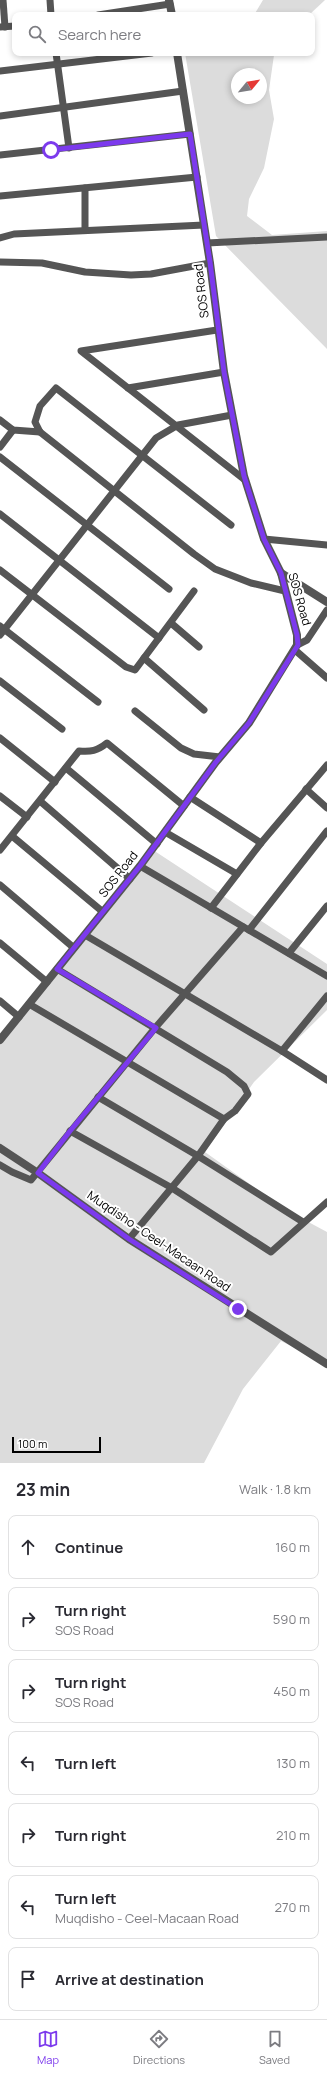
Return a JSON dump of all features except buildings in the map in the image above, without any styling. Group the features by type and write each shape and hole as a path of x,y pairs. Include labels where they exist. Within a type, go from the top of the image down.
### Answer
{"street":[{"path":"3,0 2,27 12,26"},
{"path":"50,0 52,12"},
{"path":"115,12 170,2 172,12"},
{"path":"57,56 68,148"},
{"path":"0,71 126,56"},
{"name":"SOS Road","path":"0,1040 130,879 220,757 249,723 296,648 297,635 281,573 264,539 245,480 232,415 217,330 210,262 178,56"},
{"path":"0,116 183,91"},
{"path":"0,155 190,134"},
{"path":"0,196 197,178"},
{"path":"85,188 85,230"},
{"path":"0,238 14,234 204,225"},
{"path":"207,243 327,237"},
{"path":"0,262 42,263 85,272 132,275 151,274 210,262"},
{"path":"217,330 81,351 245,480"},
{"path":"128,388 224,372"},
{"path":"232,525 141,456 56,388 40,406 36,416 35,426 40,432 215,569 251,583 285,591"},
{"path":"98,702 1,630 32,594 113,490 156,438 176,426 232,415"},
{"path":"0,420 13,430 40,432"},
{"path":"0,447 13,430"},
{"path":"0,457 169,588"},
{"path":"0,514 159,638"},
{"path":"264,539 327,545"},
{"path":"0,570 126,667 135,670 194,591"},
{"path":"281,573 327,602"},
{"path":"327,610 308,640 296,648 327,678"},
{"path":"170,623 199,647"},
{"path":"144,658 204,710"},
{"path":"0,681 62,729"},
{"path":"135,711 181,748 194,754 220,757"},
{"path":"0,738 55,782"},
{"path":"0,850 79,751 91,752 98,750 107,743 184,806"},
{"path":"211,908 261,843 327,765"},
{"path":"66,768 157,844"},
{"path":"306,789 327,808"},
{"path":"0,796 27,817"},
{"path":"190,797 261,843"},
{"path":"40,801 130,879"},
{"path":"0,1164 12,1172 31,1180 38,1173 70,1131 156,1028 184,995 246,928 327,831"},
{"path":"165,832 237,874"},
{"path":"12,836 103,912"},
{"path":"140,866 327,976"},
{"path":"0,885 74,948"},
{"path":"289,953 327,906"},
{"path":"85,935 184,995 282,1051 327,1080"},
{"path":"0,943 47,982"},
{"path":"57,969 227,1072 244,1086 248,1094 236,1110 224,1119 198,1156 129,1239"},
{"path":"282,1051 327,996"},
{"path":"0,1001 19,1017"},
{"path":"29,1004 224,1119"},
{"path":"98,1097 198,1156 303,1222"},
{"path":"70,1131 172,1188 271,1252 327,1202"},
{"name":"Muqdisho - Ceel-Macaan Road","path":"0,1148 38,1173 129,1239 327,1364"}],"shaded area":[{"path":"263,0 325,0 312,12 256,12"},
{"path":"186,56 274,56 269,90 274,119 264,168 249,199 247,216 272,235 327,231 327,349 216,236"},
{"path":"153,850 327,964 327,1010 254,1082 205,1152 286,1210 327,1232 327,1364 281,1341 243,1389 204,1463 0,1463 0,1035"}],"route":[{"path":"51,150 190,134 210,262 217,330 244,476 264,539 281,573 293,618 298,645 249,723 216,762 140,866 57,969 156,1028 70,1131 38,1173 129,1239 238,1309"}]}
